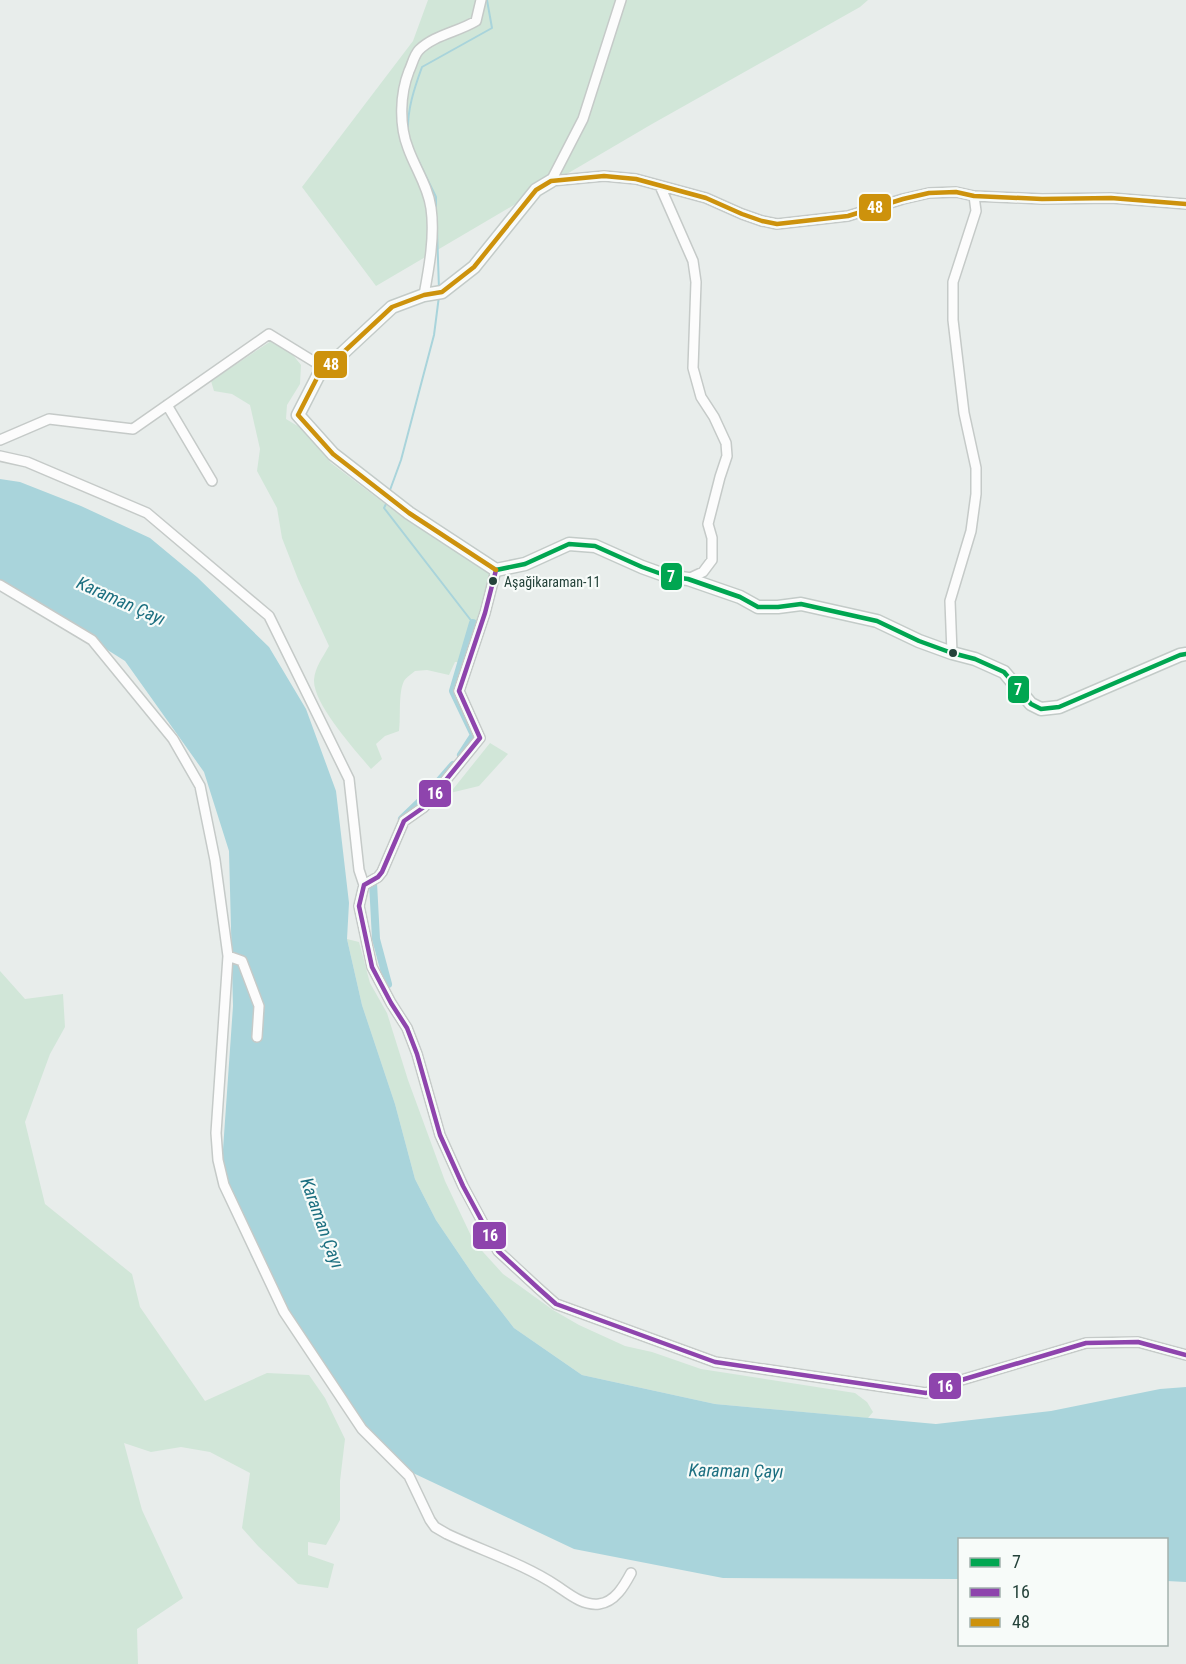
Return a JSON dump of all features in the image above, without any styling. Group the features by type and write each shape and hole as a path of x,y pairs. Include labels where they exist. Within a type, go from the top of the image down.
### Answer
{"street":[{"path":"424,295 430,252 431,208 427,189 408,148 402,128 406,78 417,51 440,37 476,21 481,0"},
{"path":"550,181 583,119 621,0"},
{"path":"1186,204 1111,198 929,193 848,216 777,224 762,221 706,198 619,176 550,181 536,190 474,267 442,292 424,295 392,308 318,376 298,415 333,454 409,513 496,570 525,564 569,544 595,546 650,570 667,576 688,579 740,597 758,607 801,604 877,621 1004,672 1031,704 1041,709 1059,707 1186,654"},
{"path":"660,186 693,261 696,282 693,369 701,397 714,417 726,443 727,456 708,524 712,538 712,560 704,572 688,579"},
{"path":"952,653 950,601 971,531 976,494 976,468 964,413 952,320 952,282 976,211 974,196"},
{"path":"0,440 49,419 133,429 269,334 326,369"},
{"path":"167,405 212,481"},
{"path":"0,456 27,462 147,513 269,616 349,779 359,870 364,885 359,906 372,967 407,1028 417,1054 440,1135 463,1186 498,1251 556,1304 715,1362 926,1393 958,1381 1086,1343 1138,1342 1186,1355"},
{"path":"364,885 382,872 404,821 424,807 480,738 459,691 485,613 496,570"},
{"path":"0,585 92,640 173,739 200,786 215,860 228,956 216,1133 218,1160 224,1185 284,1312 362,1429 409,1476 435,1527 545,1578 580,1601 598,1604 610,1600 624,1587 631,1573"},
{"path":"228,956 242,961 259,1006 257,1037"}],"green space":[{"path":"428,0 868,0 860,7 652,124 376,286 302,187 413,41"},
{"path":"271,341 289,350 301,365 300,384 287,405 286,419 301,428 331,463 401,516 490,574 465,662 455,662 449,675 427,670 415,671 405,680 401,692 399,731 385,736 376,744 382,759 371,769 327,714 316,690 314,680 316,671 329,646 282,538 277,508 257,471 260,449 250,405 232,394 214,391 211,381"},
{"path":"490,743 508,754 479,786 450,793"},
{"path":"347,939 359,942 370,983 387,1013 408,1080 445,1181 474,1242 503,1274 553,1310 625,1346 652,1352 701,1369 855,1393 867,1402 873,1412 868,1418 715,1404 582,1375 514,1328 476,1279 436,1220 415,1179 395,1104 362,1005"},
{"path":"0,971 25,999 63,994 65,1027 50,1054 25,1122 45,1204 132,1274 140,1307 205,1401 267,1373 309,1375 325,1398 345,1439 340,1481 340,1520 326,1545 308,1542 308,1555 334,1564 328,1588 298,1584 242,1528 250,1473 210,1452 181,1447 151,1452 124,1443 142,1510 183,1598 137,1629 138,1664 0,1664"}],"water":[{"name":"Karaman Çayı","path":"0,479 20,482 81,506 150,538 197,577 269,647 306,709 336,791 349,903 347,939 362,1005 395,1104 415,1179 436,1220 476,1279 514,1328 582,1375 715,1404 936,1424 1051,1411 1160,1389 1186,1387 1186,1582 1168,1581 1168,1538 958,1538 958,1579 723,1578 574,1549 413,1473 347,1408 251,1256 222,1164 233,1006 229,851 204,772 125,661 0,582"}],"waterway":[{"path":"408,133 410,108 422,67 492,28 487,0"},
{"path":"417,158 436,197 436,217"},
{"path":"437,229 439,289"},
{"path":"390,490 401,460 434,335 439,296"},
{"path":"386,504 384,508 473,623"},
{"path":"461,755 474,735 453,691 473,623"},
{"path":"402,819 453,765"},
{"path":"373,883 376,939 388,984"}],"transit line":[{"name":"48","path":"496,570 409,513 333,454 298,415 318,376 392,307 424,295 442,292 474,267 536,190 551,181 604,176 636,179 706,198 742,214 777,224 848,216 929,193 956,192 974,196 1042,199 1111,198 1186,204"},
{"name":"7","path":"496,570 525,564 569,544 595,546 642,567 667,576 688,579 740,597 758,607 801,604 877,621 919,641 975,659 1004,672 1031,704 1041,709 1059,707 1186,654"},
{"name":"16","path":"496,570 485,613 459,691 480,738 424,807 404,821 382,872 364,885 359,906 372,967 407,1028 417,1054 440,1135 463,1186 498,1251 556,1304 715,1362 926,1393 958,1381 1086,1343 1138,1342 1186,1355"}],"place":[{"name":"Aşağikaraman-11","path":"493,581"}]}
